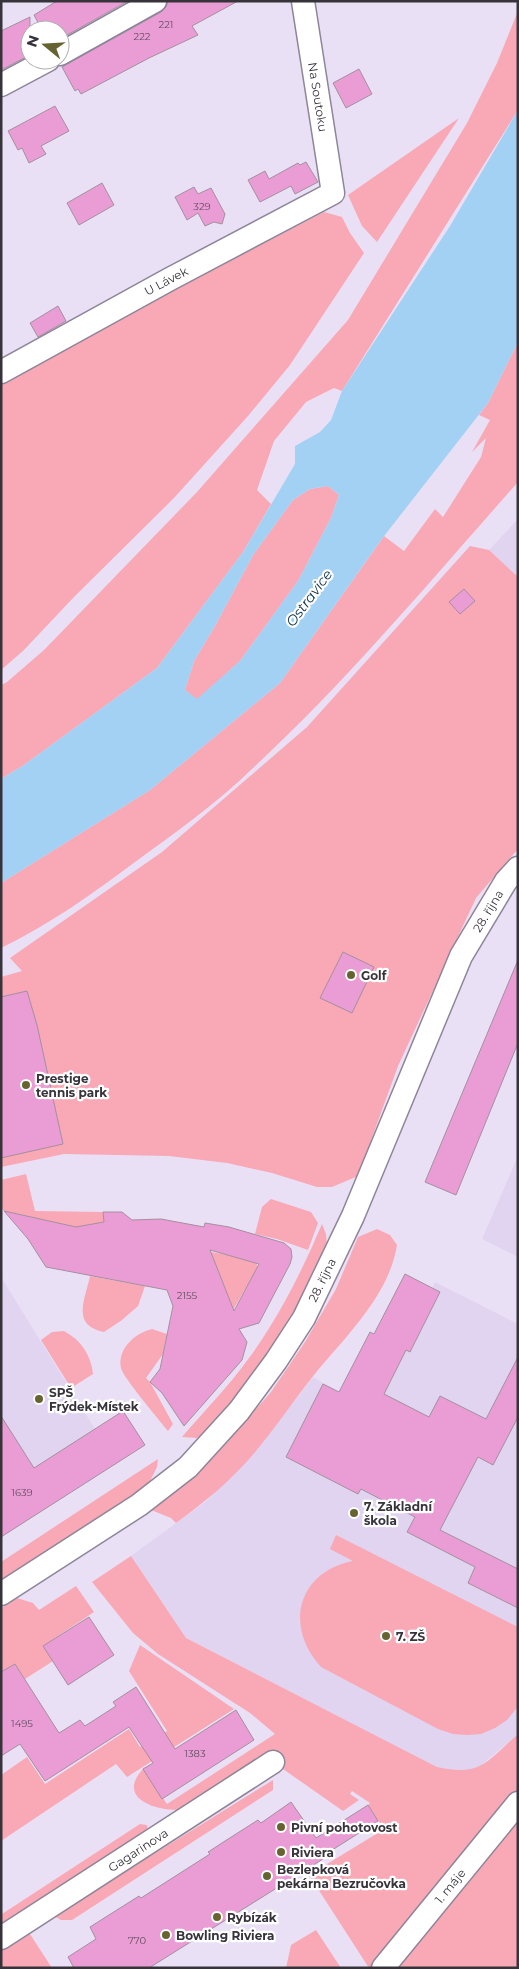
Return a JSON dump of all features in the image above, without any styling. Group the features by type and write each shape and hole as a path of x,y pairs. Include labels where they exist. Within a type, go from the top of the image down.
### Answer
{"street":[{"path":"70,48 155,1"},
{"name":"Na Soutoku","path":"303,1 333,193"},
{"path":"1,85 29,70"},
{"name":"U Lávek","path":"1,372 170,279 333,193"},
{"name":"28. října","path":"1,1594 139,1505 188,1467 239,1411 276,1361 304,1318 353,1216 461,956 506,881 518,868"},
{"name":"Gagarinova","path":"1,1938 273,1762"},
{"name":"1. máje","path":"383,1968 518,1803"}],"shaded area":[{"path":"518,11 518,110 342,391 334,388 306,402 274,441 257,490 271,504 243,552 157,668 24,765 1,779 1,685 44,650 197,492 348,320 467,123 497,63"},
{"path":"459,118 377,242 362,226 348,195"},
{"path":"324,212 342,217 350,233 364,253 290,365 248,416 174,498 74,597 23,651 1,670 1,379"},
{"path":"518,342 518,482 356,664 239,781 180,829 86,897 53,919 1,948 1,883 150,790 280,683 384,536 404,551 435,509 443,517 481,457 486,438 472,452 490,420 479,415 488,403"},
{"path":"328,486 339,495 331,518 298,581 240,661 197,700 185,690 194,661 253,555 293,500 310,489"},
{"path":"518,519 518,577 489,550"},
{"path":"470,546 489,550 518,577 518,849 476,898 398,1066 358,1176 332,1187 317,1187 272,1173 227,1163 169,1156 64,1154 1,1167 1,977 22,971 10,958 162,852 307,727"},
{"path":"518,1156 518,1257 482,1239"},
{"path":"26,1174 35,1211 103,1212 104,1222 76,1227 4,1211 1,1208 1,1180"},
{"path":"271,1199 311,1212 318,1223 308,1250 277,1239 255,1234 262,1207"},
{"path":"322,1224 326,1234 327,1246 281,1341 209,1431 197,1438 182,1437 233,1378 260,1342 289,1293"},
{"path":"377,1229 390,1235 397,1245 385,1281 375,1299 352,1331 314,1375 263,1442 228,1481 176,1523 171,1518 151,1510 216,1454 271,1392 305,1342 336,1289 358,1237"},
{"path":"199,1250 228,1255 256,1263 258,1267 233,1310 216,1266"},
{"name":"7. Základní škola","path":"405,1274 432,1288 435,1282 518,1324 518,1734 480,1766 466,1771 454,1771 437,1767 186,1638 131,1556 205,1502 254,1453 313,1377 339,1392 374,1334"},
{"path":"90,1276 145,1286 138,1306 104,1332 94,1329 87,1324 84,1318 84,1302"},
{"name":"SPŠ Frýdek-Místek","path":"1,1277 95,1429 1,1537"},
{"path":"152,1329 167,1334 163,1354 146,1378 173,1424 168,1431 134,1389 121,1368 120,1361 125,1348 139,1334"},
{"path":"64,1331 84,1349 90,1361 93,1374 71,1388 41,1340 52,1332"},
{"path":"158,1459 157,1467 148,1485 1,1580 1,1562"},
{"path":"336,1535 518,1627 518,1705 507,1720 481,1734 453,1734 438,1729 321,1667 309,1651 300,1619 302,1603 309,1589 319,1577 334,1567 353,1561 330,1549"},
{"path":"131,1556 186,1638 437,1767 452,1770 474,1768 490,1759 518,1734 518,1968 369,1968 309,1875 386,1828 378,1821 368,1805 370,1803 352,1791 350,1794 359,1800 343,1811 273,1762 180,1810 170,1810 150,1805 136,1795 134,1788 136,1779 143,1769 167,1804 275,1734 250,1713 158,1654 133,1633 92,1582"},
{"path":"76,1586 94,1612 43,1646 53,1661 25,1679 15,1664 1,1672 1,1608 17,1598 33,1603 39,1610"},
{"path":"140,1645 234,1709 127,1777 116,1764 1,1841 1,1775 27,1757 45,1784 129,1729 140,1747 167,1731 129,1671"},
{"path":"273,1780 273,1790 72,1920 61,1920 54,1916"},
{"path":"140,1824 147,1825 148,1831 8,1923 2,1922 2,1914"},
{"path":"316,1930 341,1968 286,1968 291,1945"},
{"path":"28,1931 52,1968 1,1968 1,1949"}],"water":[{"name":"Ostravice","path":"518,110 518,342 488,403 381,540 280,683 150,790 1,883 1,779 24,765 157,668 243,552 295,464 295,446 320,432 331,420 342,391 450,226","holes":["328,486 339,495 331,518 298,581 240,661 197,699 185,690 194,661 253,555 293,500 310,489"]}],"building":[{"path":"57,1 128,1 70,33 70,20 37,20 34,15"},
{"path":"168,1 238,1 192,26 198,35 149,58 81,94 78,89 75,91 64,70 70,70 70,63 161,12 166,7"},
{"path":"20,22 20,60 1,70 1,31"},
{"path":"359,69 372,94 346,108 333,83"},
{"path":"55,106 69,131 41,146 46,154 29,163 22,148 18,150 8,131"},
{"path":"306,162 318,182 295,194 291,186 260,202 248,180 265,171 269,179 298,163 300,165"},
{"path":"102,183 114,205 79,225 67,203"},
{"path":"194,187 198,194 211,188 225,214 222,224 214,222 205,226 198,213 187,220 175,197"},
{"path":"58,306 66,321 38,337 30,323"},
{"path":"464,589 475,601 460,614 449,602"},
{"path":"343,952 374,967 352,1013 320,998"},
{"path":"518,960 518,1043 456,1195 425,1182"},
{"name":"Prestige tennis park","path":"27,991 37,1025 63,1144 1,1158 1,997"},
{"path":"4,1211 76,1227 104,1222 103,1212 122,1212 132,1220 161,1219 204,1227 205,1223 229,1227 284,1243 291,1249 292,1257 259,1323 239,1329 247,1342 242,1360 184,1426 162,1393 150,1382 160,1369 173,1306 167,1290 46,1267 28,1239","holes":["210,1250 259,1264 234,1311"]},
{"path":"405,1274 440,1292 410,1352 406,1350 384,1394 429,1417 440,1396 486,1419 518,1357 518,1417 493,1465 478,1457 440,1530 518,1569 518,1608 468,1583 475,1567 407,1532 415,1517 361,1489 358,1494 286,1457 323,1384 339,1392 370,1332 374,1334"},
{"path":"123,1411 145,1445 1,1537 1,1416 34,1468"},
{"path":"89,1617 114,1655 68,1685 43,1646"},
{"path":"15,1664 59,1733 80,1720 85,1726 116,1706 113,1702 136,1687 175,1749 236,1710 254,1740 162,1799 143,1769 153,1763 129,1727 45,1781 20,1744 1,1756 1,1672"},
{"path":"291,1802 316,1838 368,1805 378,1821 329,1852 331,1854 149,1968 74,1968 68,1957 96,1939 90,1927 139,1896 141,1898 210,1854 208,1852 225,1841 258,1820 261,1823"}],"place":[{"name":"Golf","path":"351,975"},
{"name":"Prestige tennis park","path":"26,1085"},
{"name":"SPŠ Frýdek-Místek","path":"39,1399"},
{"name":"7. Základní škola","path":"354,1513"},
{"name":"7. ZŠ","path":"386,1636"},
{"name":"Pivní pohotovost","path":"281,1827"},
{"name":"Riviera","path":"281,1852"},
{"name":"Bezlepková pekárna Bezručovka","path":"267,1876"},
{"name":"Rybízák","path":"217,1917"},
{"name":"Bowling Riviera","path":"166,1935"}]}
